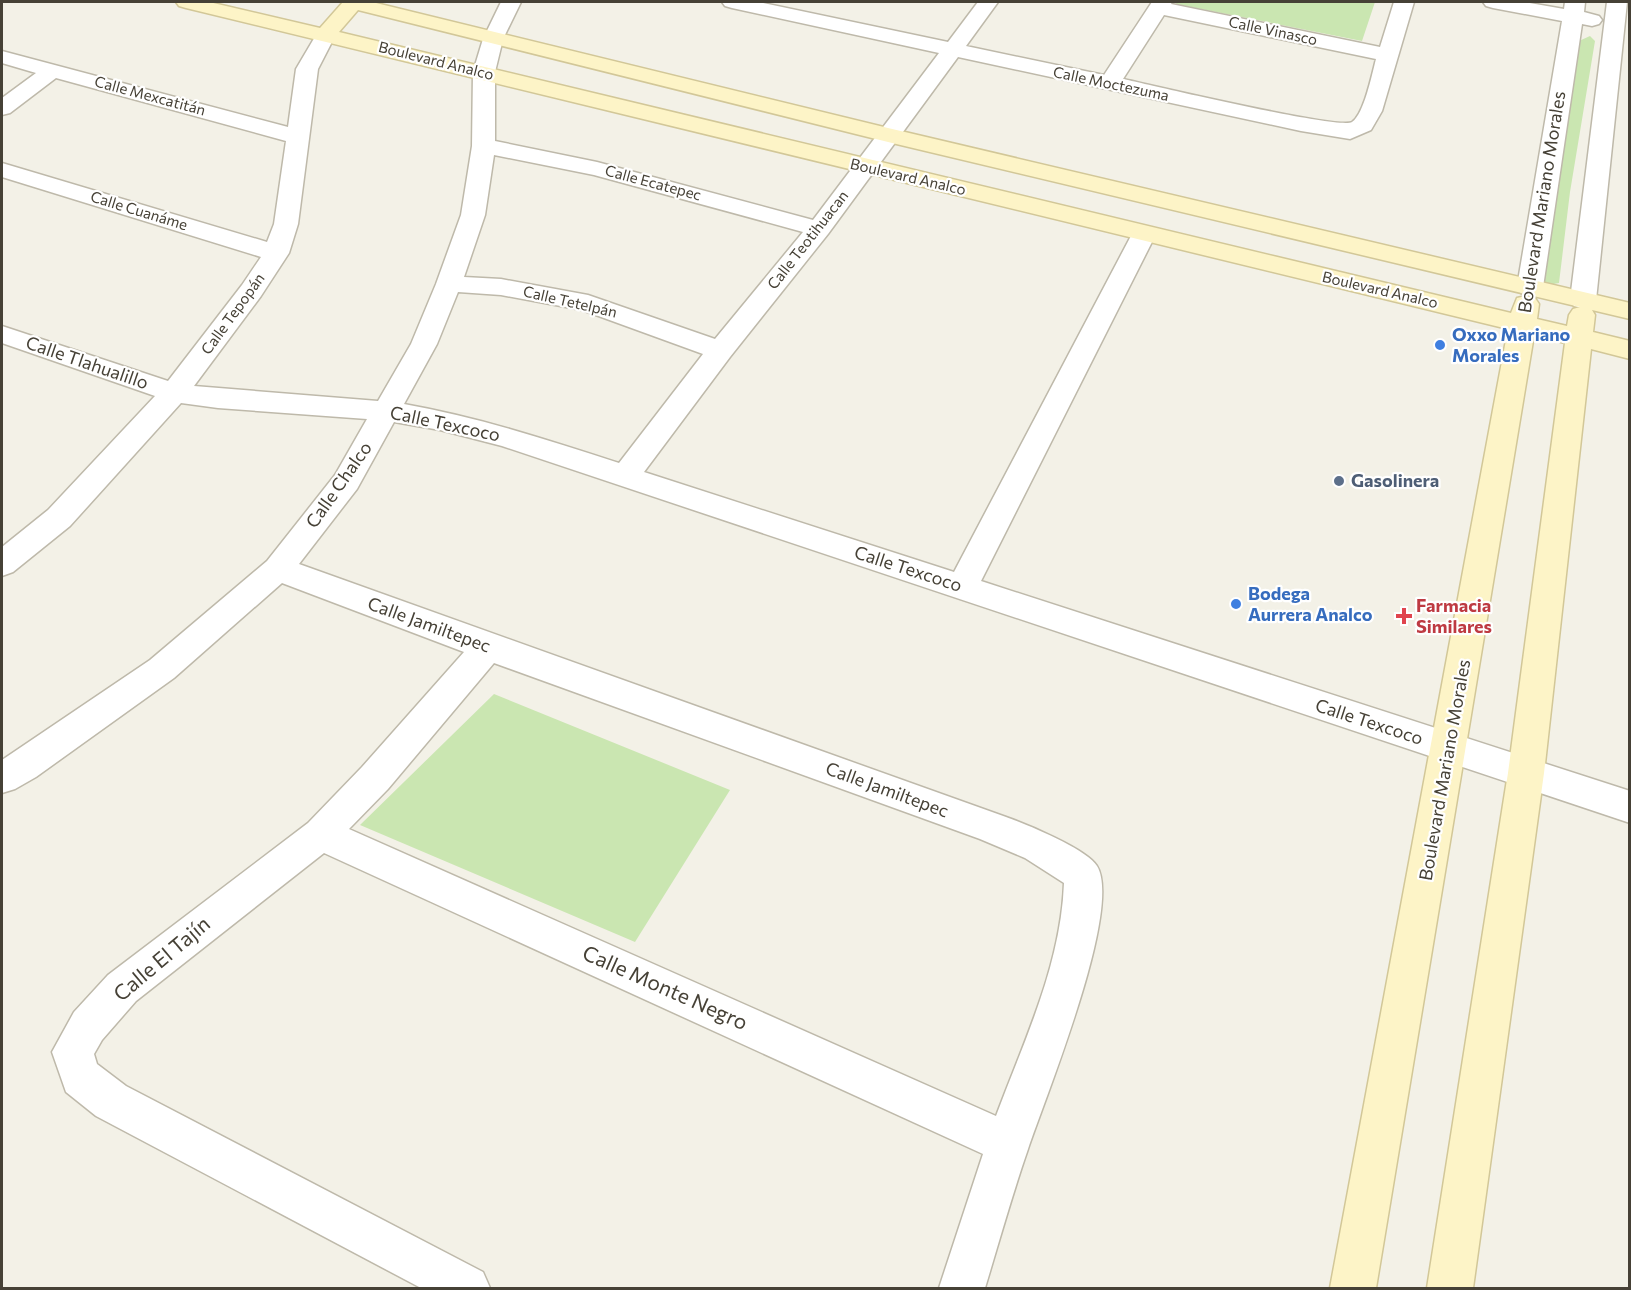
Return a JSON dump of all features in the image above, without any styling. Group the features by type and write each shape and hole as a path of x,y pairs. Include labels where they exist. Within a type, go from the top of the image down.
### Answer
{"street":[{"name":"Boulevard Analco","path":"186,2 484,72 864,167 1629,350"},
{"name":"Boulevard Analco","path":"350,2 888,135 1629,311"},
{"name":"Calle Tepopán","path":"2,564 59,518 174,393 252,290 276,253 286,224 307,69 314,52 350,2"},
{"name":"Calle Chalco","path":"2,778 23,766 162,669 278,569 345,482 388,411 424,344 449,284 473,215 484,146 484,72 493,39 511,2"},
{"name":"Calle Moctezuma","path":"732,2 1109,84 1350,132 1363,125 1371,111 1404,2"},
{"path":"805,19 819,2"},
{"name":"Calle Teotihuacan","path":"625,476 720,351 819,229 988,2"},
{"path":"1450,1288 1526,773 1583,300 1620,18 1574,9 1493,2"},
{"path":"1109,84 1160,5"},
{"name":"Calle Vinasco","path":"1160,5 1388,55"},
{"name":"Boulevard Mariano Morales","path":"1353,1288 1530,287 1574,9"},
{"name":"Calle Mexcatitán","path":"2,57 298,136"},
{"path":"2,108 54,70"},
{"name":"Calle Ecatepec","path":"484,146 597,169 819,229"},
{"name":"Calle Cuanáme","path":"2,170 276,253"},
{"path":"963,587 1144,234"},
{"name":"Calle Tetelpán","path":"449,284 501,287 588,303 720,351"},
{"name":"Calle Tlahualillo","path":"2,335 174,393"},
{"name":"Calle Texcoco","path":"174,393 218,399 388,411 440,420 509,438 1629,807"},
{"name":"Calle Jamiltepec","path":"278,569 488,647 993,828 1038,846 1083,875 1084,902 1077,943 1007,1143 962,1288"},
{"name":"Calle El Tajín","path":"467,1288 111,1101 81,1077 73,1052 88,1026 122,988 321,834 375,778 488,647"},
{"name":"Calle Monte Negro","path":"321,834 1007,1143"}],"green space":[{"path":"1177,2 1375,2 1362,41 1176,4"},
{"path":"1590,36 1595,41 1570,192 1559,283 1548,285 1544,281 1544,269 1579,41"},
{"path":"494,694 730,790 635,942 360,825"}],"place":[{"name":"Oxxo Mariano Morales","path":"1440,345"},
{"name":"Gasolinera","path":"1339,481"},
{"name":"Bodega Aurrera Analco","path":"1236,604"},
{"name":"Farmacia Similares","path":"1404,616"}]}
